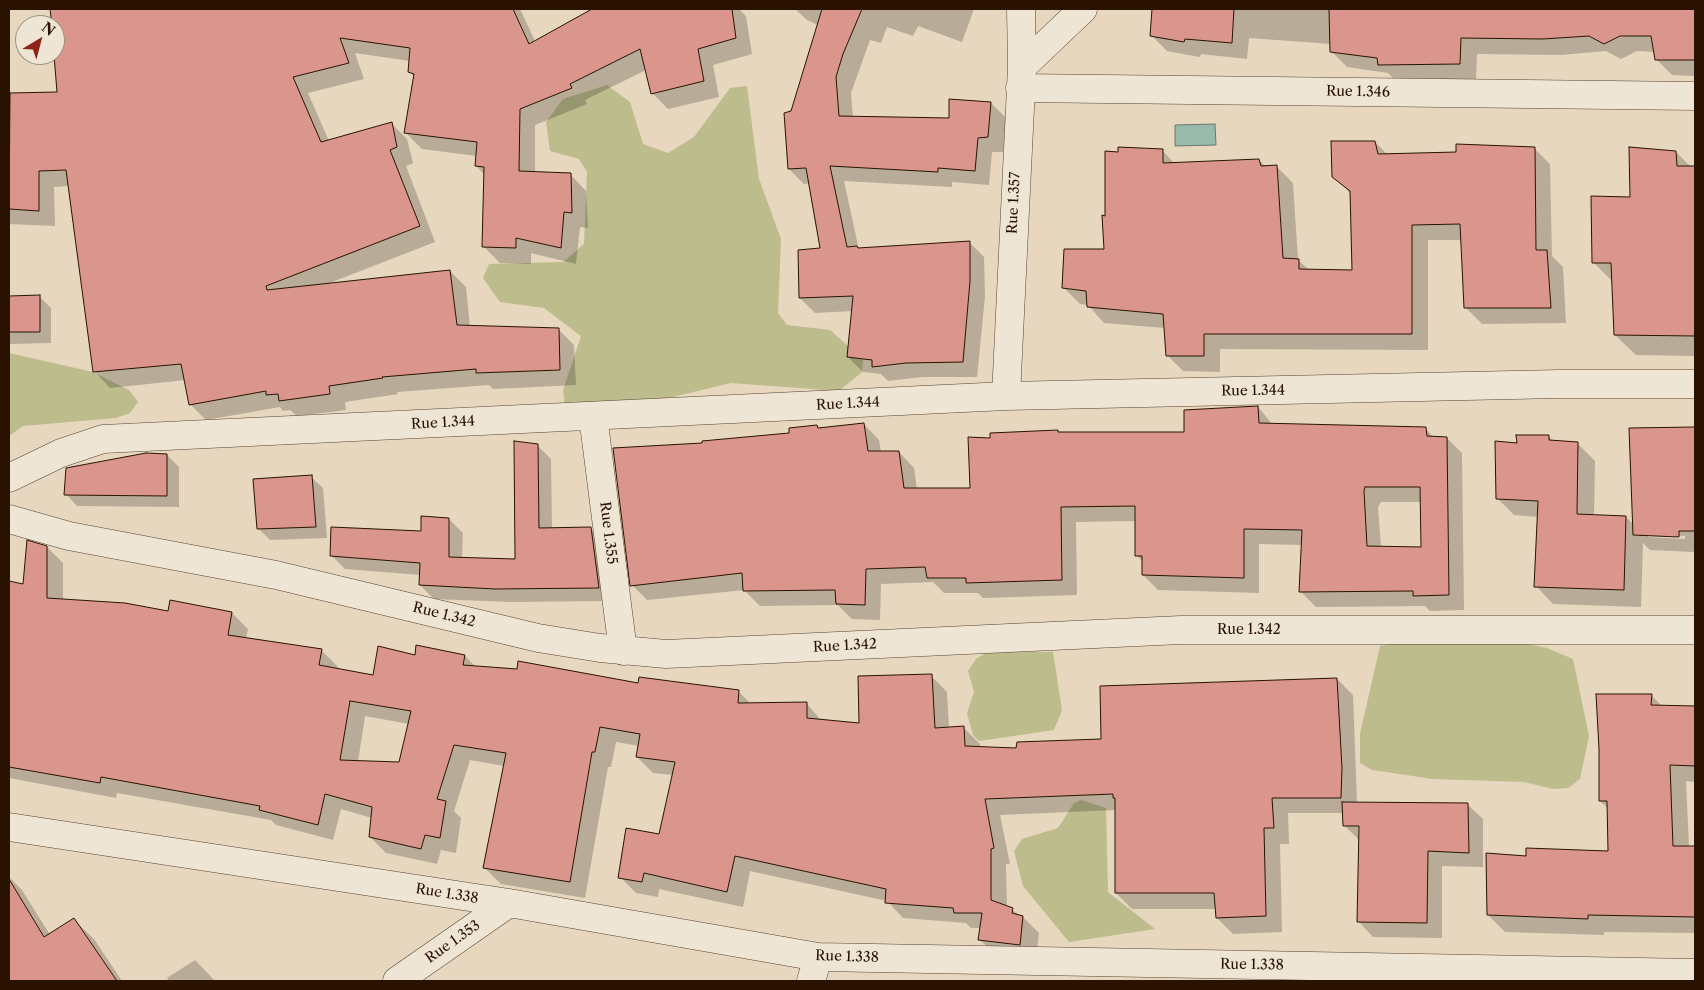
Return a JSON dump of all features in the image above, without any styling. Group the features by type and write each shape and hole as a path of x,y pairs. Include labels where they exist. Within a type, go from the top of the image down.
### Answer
{"street":[{"name":"Rue 1.357","path":"1006,396 1021,78 1020,9"},
{"path":"1021,78 1083,9"},
{"name":"Rue 1.346","path":"1021,78 1695,96"},
{"name":"Rue 1.344","path":"9,478 60,453 103,440 1006,396 1559,384 1695,384"},
{"name":"Rue 1.355","path":"593,416 623,650"},
{"name":"Rue 1.342","path":"9,519 69,536 276,575 538,638 666,654 1181,630 1695,630"},
{"name":"Rue 1.338","path":"9,827 509,903 814,969 1695,973"},
{"name":"Rue 1.353","path":"397,981 509,903"}],"green space":[{"path":"607,85 630,102 643,144 668,153 694,137 730,88 747,86 759,179 781,239 778,313 787,325 830,330 863,359 862,372 839,391 731,383 593,416 565,405 563,390 581,336 544,308 500,302 483,278 489,264 563,262 584,244 587,172 579,159 550,151 546,122 563,99"},
{"path":"9,353 93,372 129,390 138,402 130,413 116,418 23,426 9,436"},
{"path":"1427,636 1488,636 1547,648 1573,659 1589,736 1580,779 1568,788 1553,789 1524,782 1433,779 1372,770 1360,763 1360,734 1380,646"},
{"path":"989,651 1053,652 1062,710 1054,730 979,741 973,735 967,713 974,692 968,671 976,659"},
{"path":"1081,800 1106,808 1108,892 1155,929 1069,942 1023,886 1014,851 1022,839 1058,828 1074,803"}],"shaded area":[{"path":"1215,124 1216,145 1175,146 1175,125"}],"building":[{"path":"50,9 513,9 529,44 592,9 732,9 736,38 698,49 704,81 651,94 640,49 570,84 572,88 520,109 519,171 571,173 572,213 564,212 561,248 516,238 516,248 482,247 484,167 475,166 477,142 404,133 414,74 408,72 410,48 340,38 349,63 293,77 321,142 392,122 397,147 390,150 420,226 266,286 267,290 450,270 457,325 559,328 560,370 476,373 476,369 382,377 329,386 330,394 279,401 278,394 266,395 266,391 189,405 181,364 93,372 66,170 39,171 39,211 9,209 10,93 57,92 55,65 65,65 65,15 51,15"},
{"path":"822,9 862,9 843,54 836,77 839,116 949,118 949,99 991,102 988,137 978,138 975,171 938,168 938,172 830,166 847,247 857,246 858,248 970,241 970,281 963,362 906,363 872,367 872,360 847,357 853,296 799,298 798,250 820,248 806,168 788,169 784,113 791,111"},
{"path":"1152,9 1234,9 1232,43 1185,39 1184,42 1150,36"},
{"path":"1329,9 1695,9 1695,60 1655,60 1651,36 1620,36 1604,44 1589,36 1543,39 1461,38 1460,64 1378,65 1377,58 1330,52"},
{"path":"1331,141 1375,141 1378,154 1456,152 1456,144 1535,147 1536,250 1547,250 1551,308 1464,308 1460,224 1412,225 1412,334 1204,334 1204,356 1166,356 1163,314 1087,307 1086,291 1062,288 1064,249 1104,249 1102,215 1105,216 1105,151 1118,152 1118,147 1163,149 1163,163 1259,159 1261,166 1277,165 1283,258 1299,259 1299,269 1352,270 1350,191 1332,177"},
{"path":"1629,147 1676,151 1677,166 1695,166 1695,336 1614,335 1611,263 1592,263 1591,196 1630,197"},
{"path":"40,295 40,332 9,332 9,296"},
{"path":"1258,406 1259,423 1426,427 1427,436 1447,437 1449,595 1413,596 1413,591 1299,592 1302,530 1244,529 1244,578 1142,575 1142,556 1135,556 1135,506 1061,507 1062,580 966,583 966,578 927,578 925,567 866,569 865,605 836,604 835,590 743,591 742,573 630,586 613,448 702,443 702,441 789,433 789,428 817,425 818,428 864,423 868,451 899,451 904,488 970,488 968,437 990,438 990,433 1058,430 1058,432 1184,432 1184,410","holes":["1365,487 1420,487 1421,547 1367,546"]},
{"path":"1695,427 1695,531 1679,531 1679,537 1633,535 1629,428"},
{"path":"1516,435 1549,435 1549,440 1578,442 1577,514 1626,516 1624,590 1534,587 1538,501 1496,499 1495,441 1517,443"},
{"path":"514,441 538,444 539,528 591,527 599,588 495,589 419,585 420,563 330,556 331,527 421,531 421,516 449,518 449,557 515,559"},
{"path":"146,453 167,454 167,496 64,495 66,468"},
{"path":"312,475 316,527 257,529 253,479"},
{"path":"27,540 47,546 47,598 125,603 168,611 170,600 232,612 228,635 322,649 319,665 373,675 378,646 415,655 416,645 465,655 463,665 517,669 518,661 638,683 639,677 739,690 738,703 807,702 807,718 859,723 858,676 932,674 935,728 964,726 965,746 1016,748 1017,742 1101,739 1100,686 1337,678 1342,768 1341,798 1272,798 1274,828 1264,828 1266,916 1216,918 1214,893 1115,893 1115,798 1113,798 1113,794 985,799 994,848 991,849 991,900 1013,908 1012,913 1023,916 1020,945 978,940 982,913 954,913 953,908 885,903 886,889 735,856 727,892 644,873 642,882 618,878 626,828 659,834 675,762 636,757 640,734 600,727 595,752 592,752 570,882 483,868 506,753 454,745 437,799 446,801 440,838 425,835 421,849 369,837 372,807 325,794 318,825 259,810 260,806 101,777 100,783 9,767 9,581 23,584","holes":["350,701 411,711 399,762 340,760"]},
{"path":"1596,694 1652,694 1651,705 1695,706 1695,766 1670,765 1673,846 1695,846 1695,917 1588,915 1588,919 1487,915 1486,853 1526,856 1526,848 1608,851 1607,801 1599,801"},
{"path":"1342,802 1468,803 1469,853 1428,851 1427,923 1357,922 1359,826 1343,826"},
{"path":"9,879 44,937 74,918 117,981 9,981"}]}
